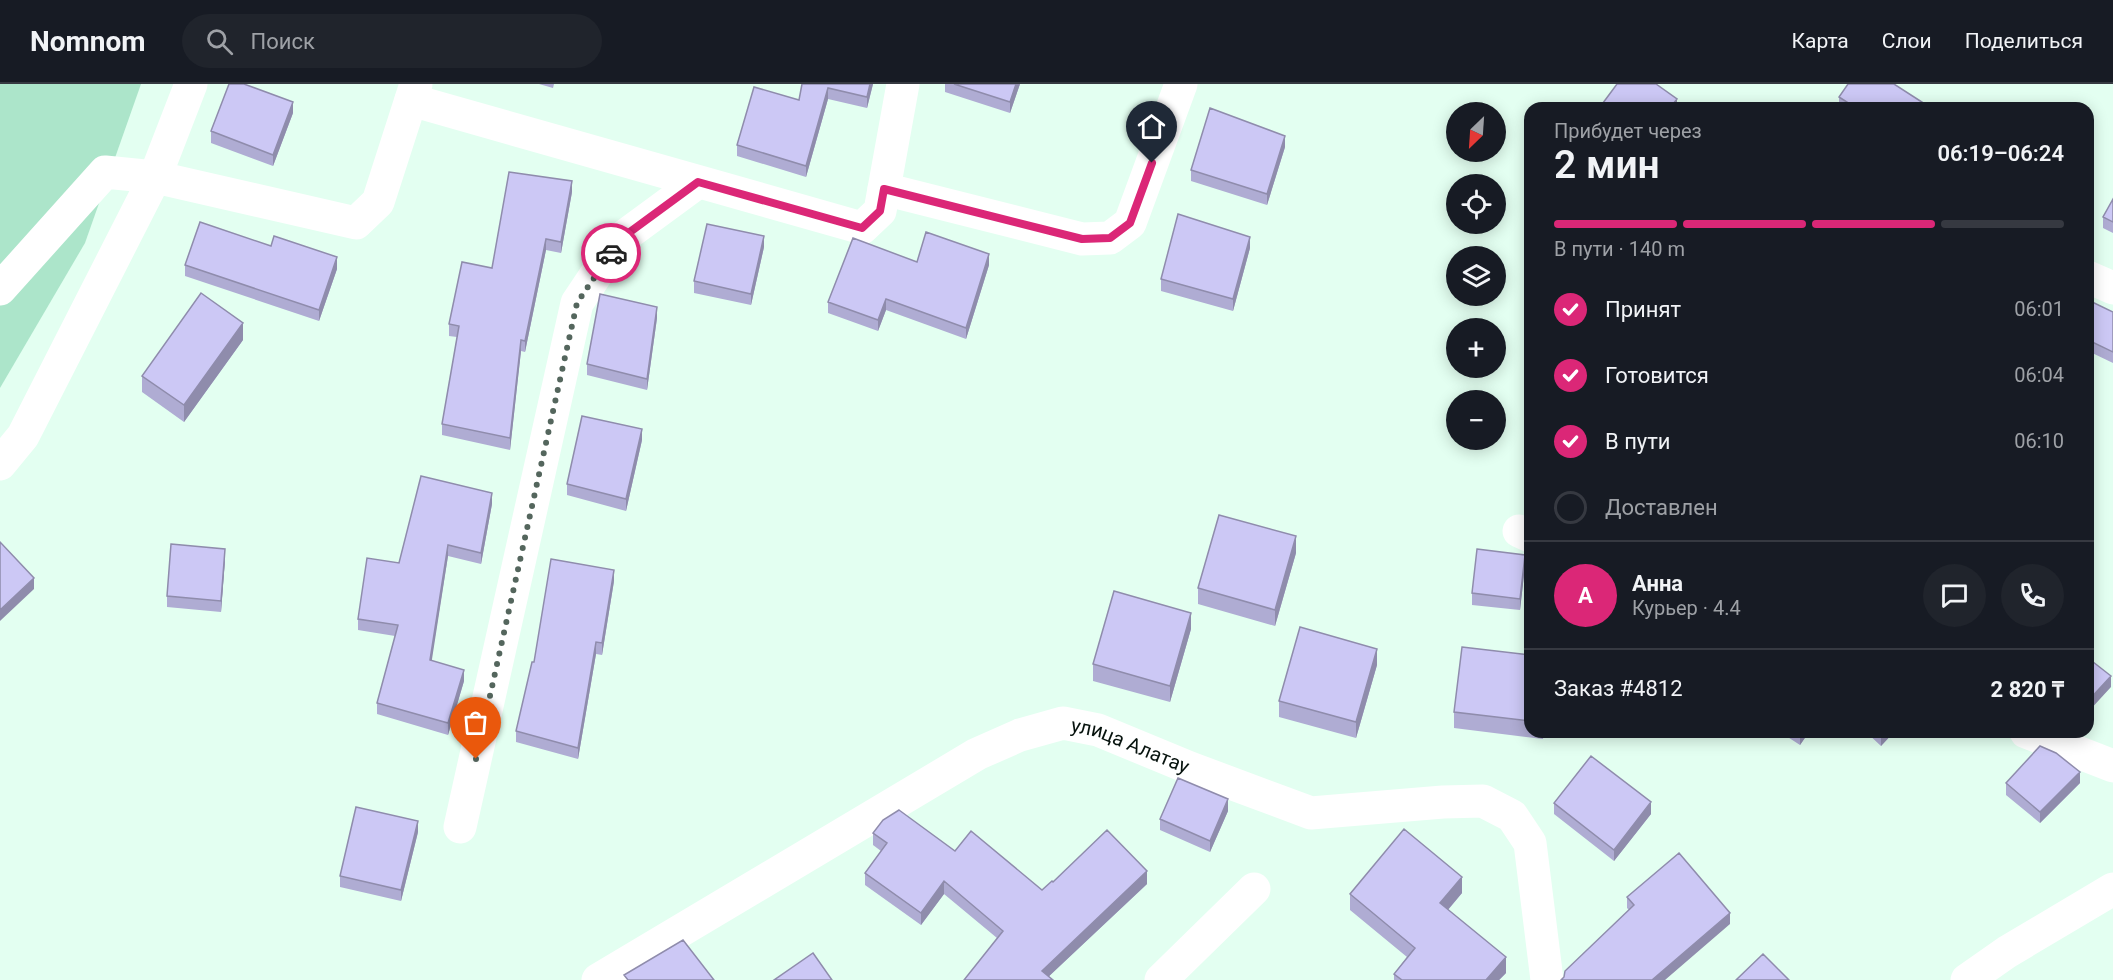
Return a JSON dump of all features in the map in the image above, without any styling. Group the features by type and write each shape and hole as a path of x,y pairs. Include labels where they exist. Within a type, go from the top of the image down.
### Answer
{"street":[{"path":"0,464 23,436 155,177 191,84"},
{"path":"0,289 105,172 155,177 356,223 378,202 414,92 698,182 862,228 880,211 903,84"},
{"path":"884,189 1082,239 1110,238 1130,223 1181,84"},
{"path":"460,827 577,303 619,240 698,182"},
{"path":"2094,280 2113,288"},
{"name":"улица Алатау","path":"598,980 977,753 1020,735 1062,723 1098,730 1190,768 1311,813 1483,801 1512,816 1530,843 1547,980"},
{"path":"2041,738 2113,766"},
{"path":"1161,980 1254,889"},
{"path":"1966,980 2007,952 2113,889"}],"green space":[{"path":"0,84 141,84 85,243 0,388"}],"building":[{"path":"229,84 244,84 293,102 273,155 211,131"},
{"path":"802,84 870,84 867,97 828,88 806,166 737,145 754,87 799,100"},
{"path":"954,84 1016,84 1010,102"},
{"path":"1617,84 1656,84 1677,99 1675,102 1604,102"},
{"path":"1848,84 1894,84 1922,102 1847,102 1839,97"},
{"path":"1210,108 1285,136 1267,194 1191,170"},
{"path":"509,172 572,181 561,242 546,239 525,341 521,340 510,438 442,424 459,326 449,324 462,262 492,268"},
{"path":"2113,199 2113,222 2103,217"},
{"path":"1178,214 1250,237 1233,299 1161,279"},
{"path":"200,222 271,246 274,236 337,257 319,310 185,265"},
{"path":"707,224 764,236 751,294 694,281"},
{"path":"926,232 989,254 966,328 886,299 878,320 828,302 853,238 917,262"},
{"path":"201,293 243,323 184,405 142,376"},
{"path":"600,294 657,307 647,379 587,364"},
{"path":"2094,303 2113,312 2113,352 2094,343"},
{"path":"582,416 642,429 626,499 567,484"},
{"path":"421,476 492,493 481,553 448,545 430,660 464,670 448,723 377,703 398,625 358,619 367,558 399,563"},
{"path":"1219,515 1296,536 1275,610 1198,588"},
{"path":"0,542 34,578 0,610"},
{"path":"171,544 225,549 221,601 167,596"},
{"path":"1477,549 1524,555 1520,599 1472,593"},
{"path":"551,559 614,570 602,643 596,642 578,748 516,731 532,662 534,662"},
{"path":"1114,591 1191,613 1170,686 1093,664"},
{"path":"1300,627 1377,649 1356,722 1279,701"},
{"path":"1462,647 1524,654 1524,720 1454,712"},
{"path":"2094,663 2111,676 2094,694"},
{"path":"2040,746 2056,753 2080,772 2040,812 2006,783"},
{"path":"1591,756 1651,802 1614,850 1554,803"},
{"path":"1178,778 1228,799 1210,841 1160,819"},
{"path":"356,807 418,821 401,890 340,876"},
{"path":"899,810 955,851 971,831 1042,890 1107,830 1147,871 1042,971 1053,980 964,980 1003,931 944,881 921,913 865,873 887,843 873,833 883,820"},
{"path":"1404,829 1462,877 1440,903 1506,957 1486,980 1402,980 1394,974 1415,948 1350,894"},
{"path":"1679,853 1730,913 1652,980 1561,980 1565,971 1634,905 1627,897"},
{"path":"683,940 714,980 628,980 624,975"},
{"path":"813,953 832,980 774,980"},
{"path":"1763,954 1789,980 1736,980"}],"way so far":[{"path":"476,759 577,303 611,253"}],"route":[{"path":"611,253 619,240 698,182 862,228 880,211 884,189 1082,239 1110,238 1130,223 1152,163"}]}
